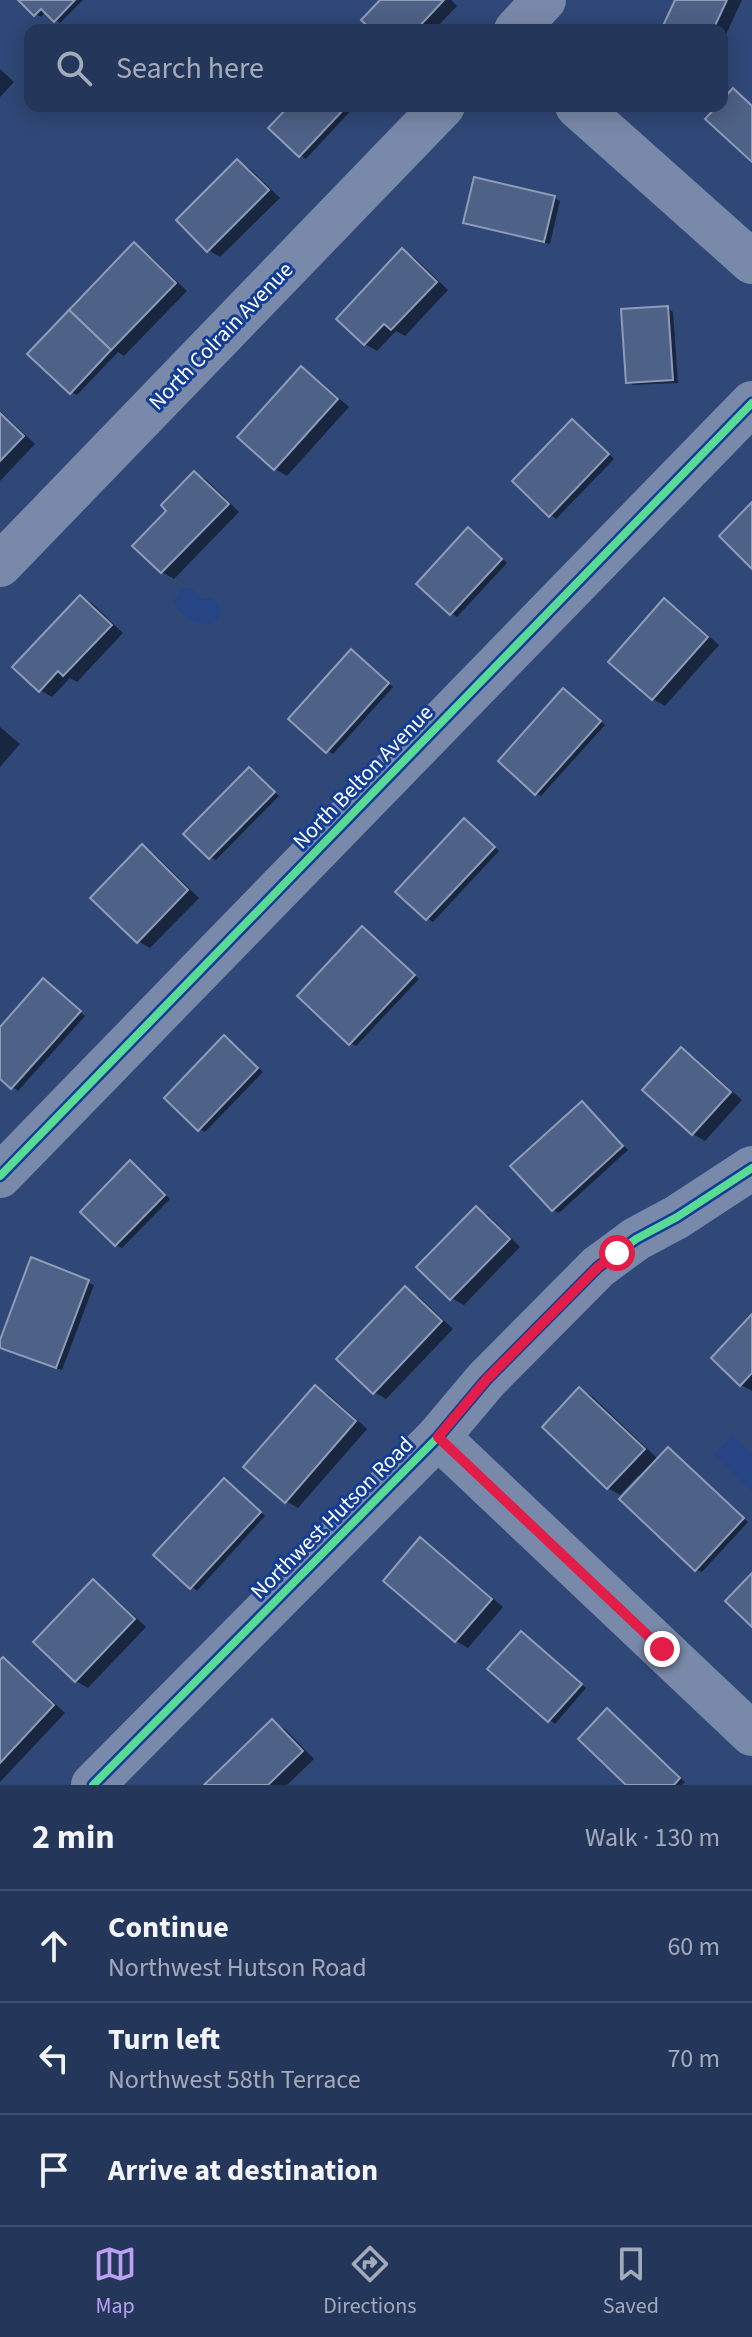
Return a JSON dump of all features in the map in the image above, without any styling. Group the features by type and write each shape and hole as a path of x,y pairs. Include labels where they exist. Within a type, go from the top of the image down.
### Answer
{"street":[{"path":"522,24 544,0"},
{"name":"North Colrain Avenue","path":"0,565 437,112"},
{"path":"584,112 752,262"},
{"name":"North Belton Avenue","path":"0,1176 752,403"},
{"name":"Northwest Hutson Road","path":"93,1785 438,1437 486,1380 598,1267 636,1239 677,1217 752,1168"},
{"path":"438,1437 752,1734"}],"water":[{"path":"183,588 191,588 203,600 210,598 217,602 222,612 213,624 195,622 180,612 173,601"},
{"path":"732,1435 752,1454 752,1491 714,1454"}],"building":[{"path":"18,0 75,0 54,22 41,9 34,16"},
{"path":"380,0 444,0 422,24 365,24 361,20"},
{"path":"675,0 727,0 716,24 664,24"},
{"path":"733,88 752,106 752,162 705,119 711,112 728,112 728,93"},
{"path":"283,112 341,112 299,157 268,128"},
{"path":"237,159 269,190 207,252 176,220"},
{"path":"474,177 555,196 544,242 463,223"},
{"path":"134,242 176,283 111,350 69,310"},
{"path":"402,248 437,282 391,330 384,324 364,345 336,319"},
{"path":"668,306 673,380 626,383 621,309"},
{"path":"69,310 111,350 70,394 27,354"},
{"path":"301,366 338,399 274,470 237,437"},
{"path":"0,413 24,436 0,461"},
{"path":"572,419 609,454 549,517 512,481"},
{"path":"194,471 229,504 161,573 132,546 166,511 161,505"},
{"path":"752,502 752,569 719,536"},
{"path":"468,527 502,559 450,615 416,584"},
{"path":"80,595 112,625 63,676 58,671 39,692 12,667"},
{"path":"664,598 708,637 652,700 608,662"},
{"path":"351,649 389,683 326,753 288,719"},
{"path":"563,688 601,721 535,795 498,761"},
{"path":"249,767 275,792 209,859 183,834"},
{"path":"464,818 495,847 426,920 395,892"},
{"path":"142,844 188,890 137,943 90,898"},
{"path":"362,926 415,975 349,1045 297,996"},
{"path":"43,978 81,1011 11,1089 0,1079 0,1027"},
{"path":"224,1035 258,1068 198,1131 164,1098"},
{"path":"681,1047 731,1092 692,1135 642,1090"},
{"path":"582,1101 623,1146 552,1211 510,1166"},
{"path":"130,1160 165,1195 115,1246 80,1212"},
{"path":"476,1206 510,1239 450,1300 416,1267"},
{"path":"31,1257 89,1280 56,1368 0,1348 0,1340"},
{"path":"405,1286 442,1321 373,1394 336,1359"},
{"path":"752,1314 752,1373 740,1386 711,1358"},
{"path":"315,1385 356,1421 285,1503 243,1467"},
{"path":"579,1387 645,1449 607,1489 542,1427"},
{"path":"668,1447 744,1518 695,1571 619,1499"},
{"path":"224,1478 261,1512 190,1589 153,1555"},
{"path":"420,1537 492,1599 455,1642 383,1581"},
{"path":"752,1573 752,1627 725,1601"},
{"path":"93,1579 135,1619 75,1682 33,1642"},
{"path":"521,1631 582,1684 548,1722 487,1669"},
{"path":"3,1657 54,1705 0,1763 0,1660"},
{"path":"607,1708 680,1778 674,1785 626,1785 578,1739"},
{"path":"272,1719 303,1751 268,1785 204,1785"}],"cycle path":[{"path":"0,1176 752,403"},
{"path":"93,1785 438,1437 486,1380 598,1267 636,1239 677,1217 752,1168"}],"route":[{"path":"617,1253 598,1267 486,1380 438,1437 662,1649"}]}
